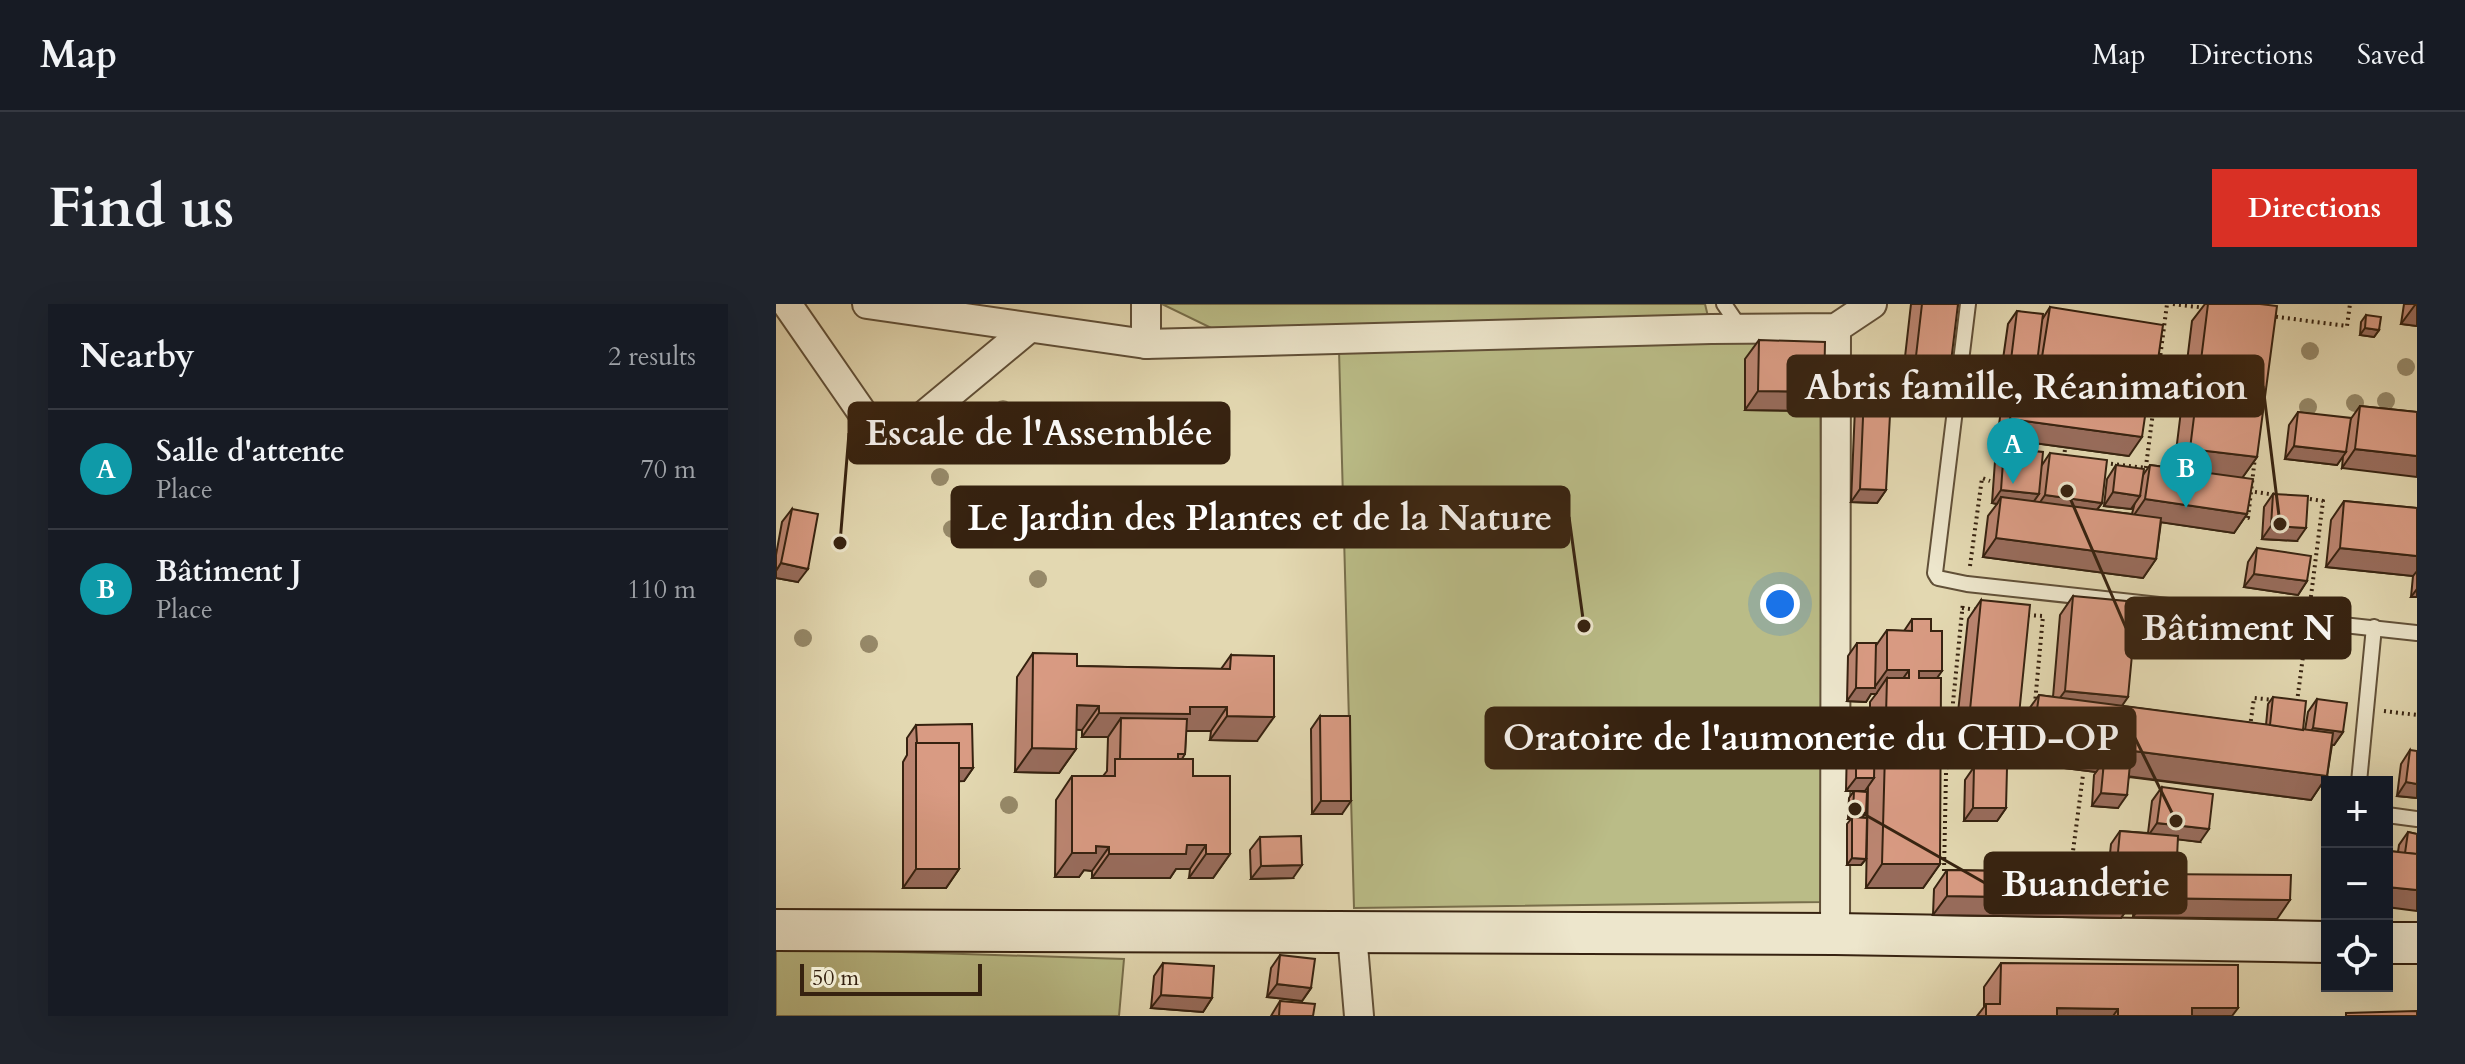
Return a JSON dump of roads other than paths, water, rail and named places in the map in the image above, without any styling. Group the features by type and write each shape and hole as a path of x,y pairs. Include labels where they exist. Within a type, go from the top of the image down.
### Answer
{"main road":[{"path":"776,930 1835,934 2321,942"},
{"path":"2393,943 2417,943"}],"street":[{"path":"787,304 886,447 1028,329"},
{"path":"867,304 1146,344 1836,328 1872,304"},
{"path":"1146,304 1146,344"},
{"path":"1835,934 1836,328"},
{"path":"1352,934 1359,1016"}],"lane":[{"path":"1724,304 1741,329"},
{"path":"1968,304 1935,573 1942,580 2417,633"},
{"path":"2360,776 2374,627"},
{"path":"2393,816 2417,819"}],"place":[{"name":"Salle d'attente","path":"2013,484"},
{"name":"Bâtiment N","path":"2067,491"},
{"name":"Bâtiment J","path":"2186,508"},
{"name":"Abris famille, Réanimation","path":"2280,524"},
{"name":"Escale de l'Assemblée","path":"840,543"},
{"name":"Le Jardin des Plantes et de la Nature","path":"1584,626"},
{"name":"Buanderie","path":"1855,809"},
{"name":"Oratoire de l'aumonerie du CHD-OP","path":"2176,821"}]}
